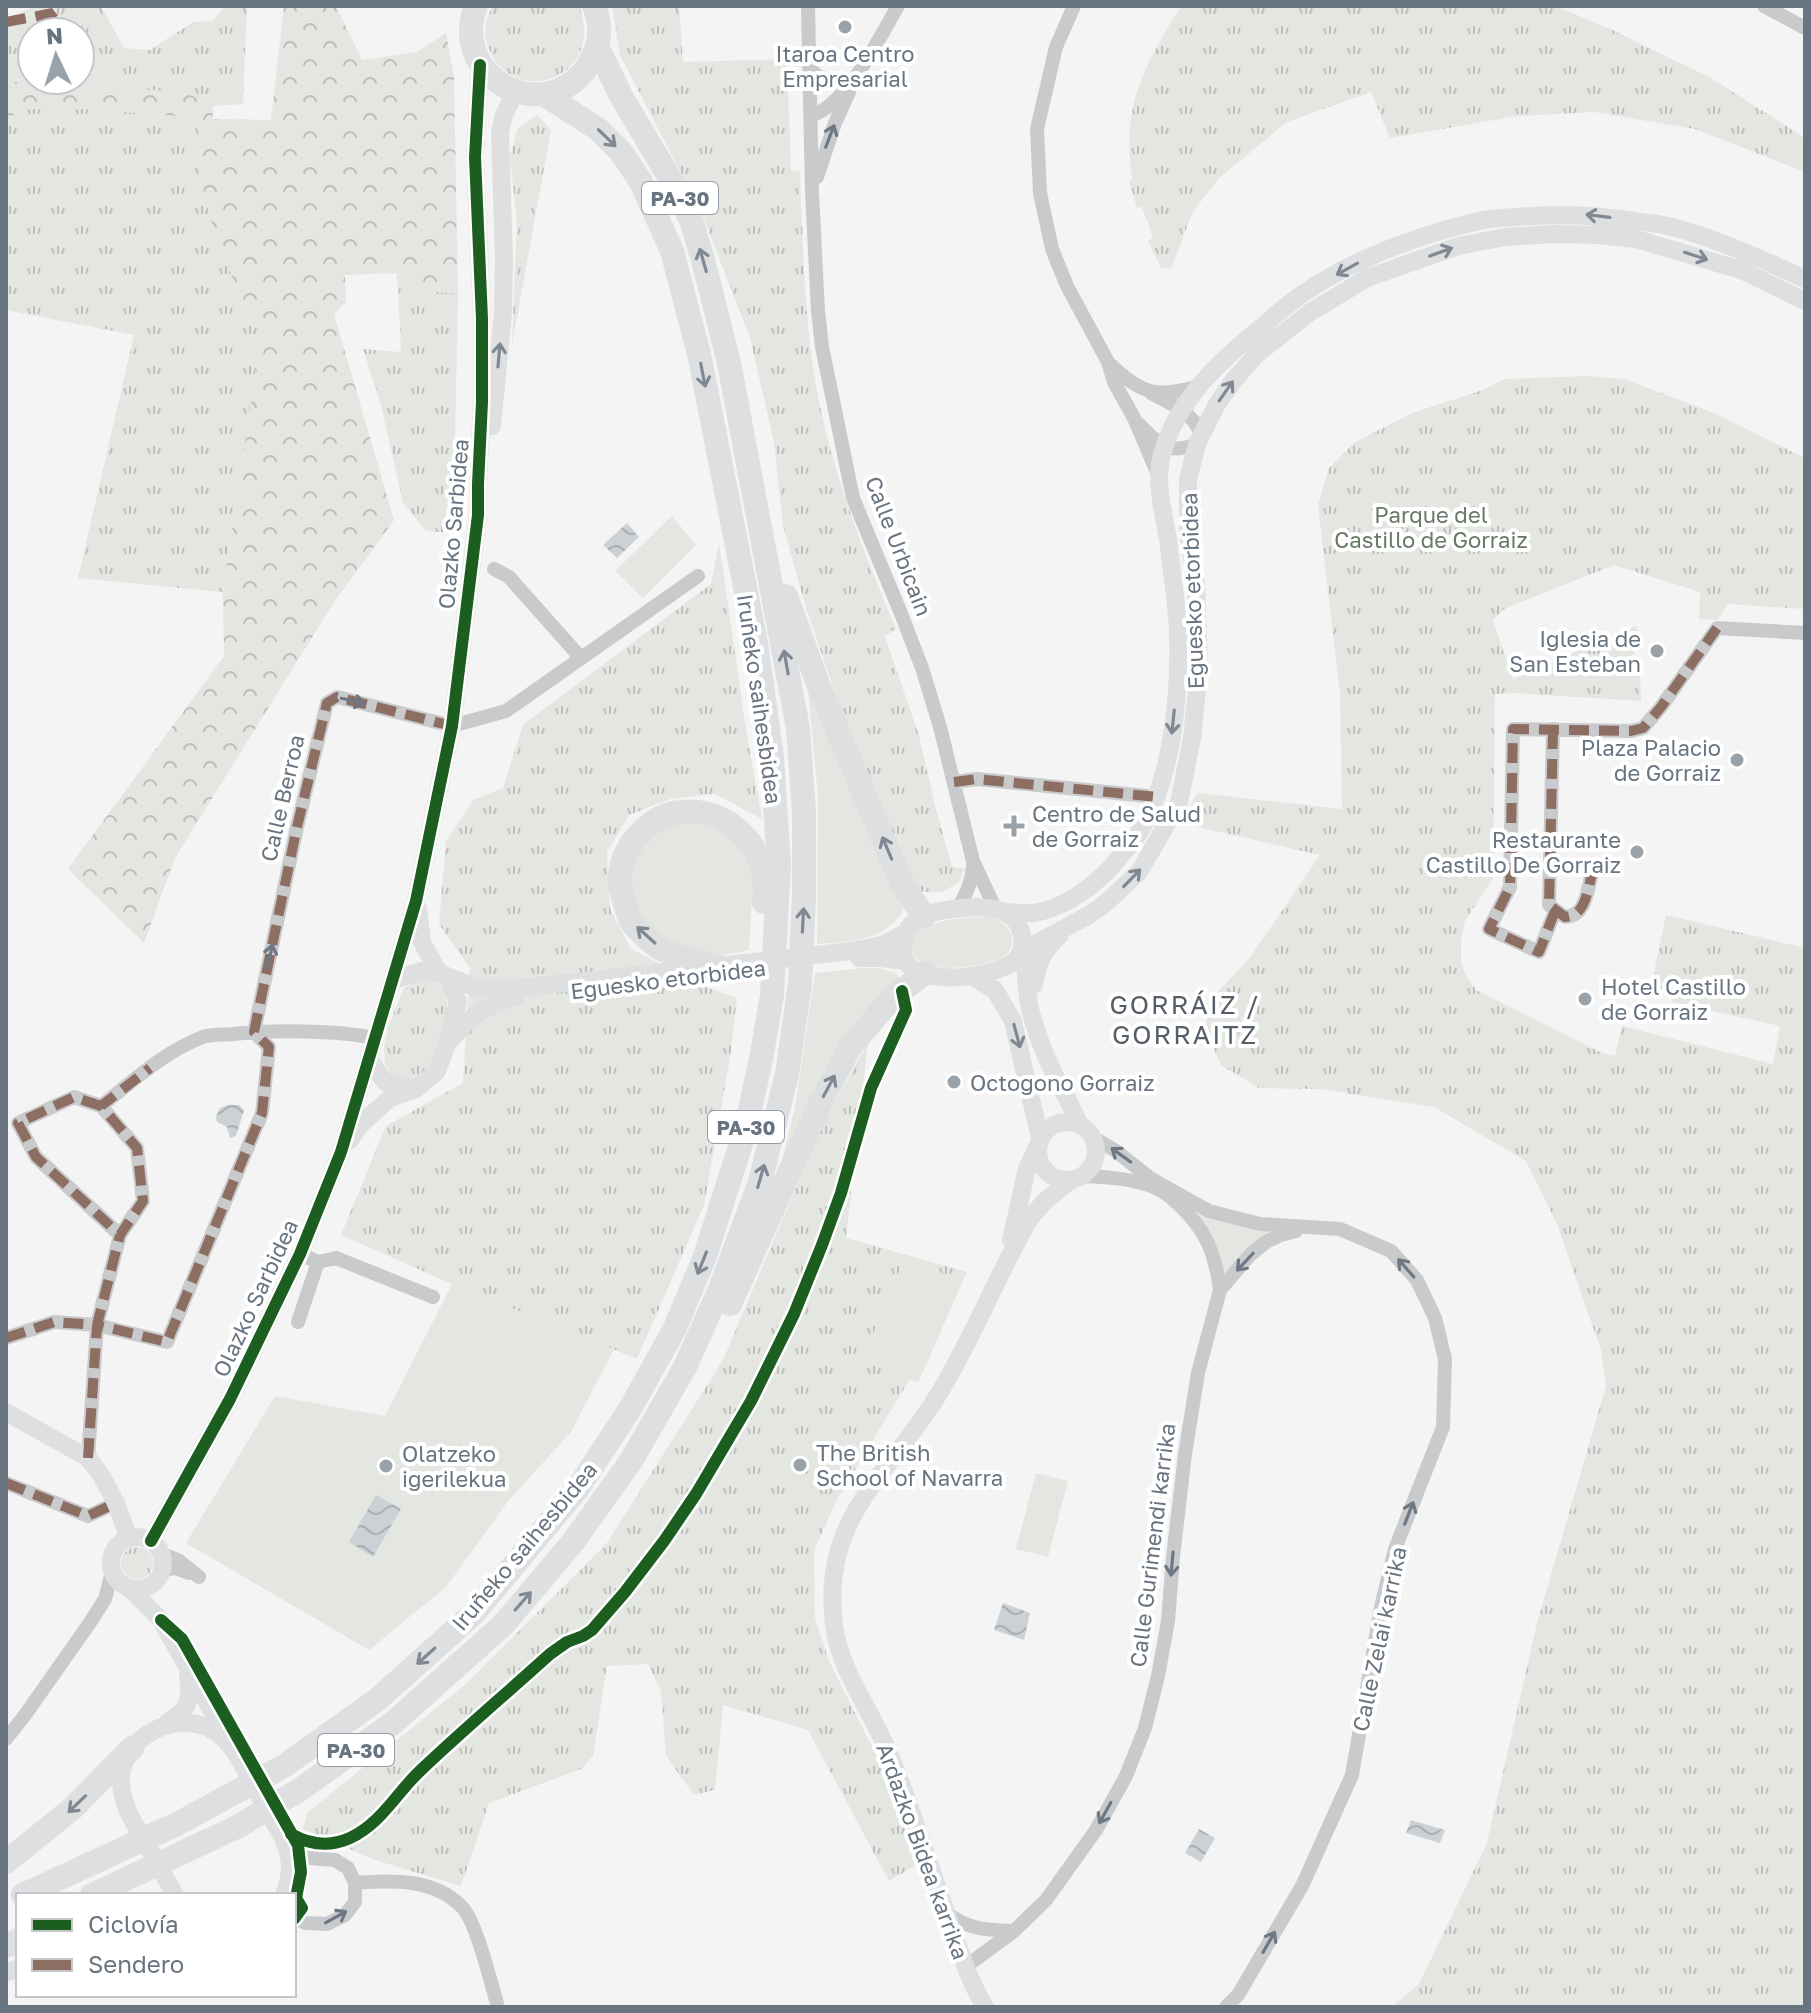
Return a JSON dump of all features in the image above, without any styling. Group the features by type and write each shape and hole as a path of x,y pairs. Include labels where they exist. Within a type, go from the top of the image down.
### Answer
{"highway":[{"path":"476,6 471,18 471,42 480,65 495,82 515,92"},
{"name":"PA-30","path":"594,6 599,29 597,46"},
{"path":"543,94 567,86 586,69 597,46"},
{"name":"Iruñeko saihesbidea","path":"96,1893 237,1827 301,1789 386,1728 503,1625 573,1542 631,1461 685,1367 720,1289 760,1182 787,1074 800,984 804,813 798,728 729,363 719,316 691,220 621,96 597,46"},
{"name":"PA-30","path":"515,92 543,94"},
{"name":"Iruñeko saihesbidea","path":"28,1893 177,1824 284,1766 377,1700 474,1613 578,1488 630,1409 675,1328 705,1256 746,1128 772,995 779,864 772,757 756,643 699,354 672,251 641,182 621,152 598,129 543,94"},
{"path":"729,363 749,417 771,535 787,600 803,646 903,886 924,916"},
{"path":"720,1213 755,1019 764,878 746,836 729,822 704,813 680,812 665,816 649,825 636,838 620,874 623,897 632,923 662,950 732,967"},
{"path":"573,1542 638,1467 709,1349 820,1104 850,1047 915,967"},
{"path":"119,1893 230,1839 273,1814 331,1776 386,1728"},
{"path":"6,1862 73,1808 132,1748"}],"street":[{"name":"Calle Urbicain","path":"808,6 812,193 822,347 853,498 922,668 954,782 973,861 973,877 958,908"},
{"path":"811,116 829,107 841,95 862,68 898,6"},
{"path":"1074,6 1056,47 1037,129 1040,193 1052,249 1062,274 1108,362 1114,382 1134,418 1159,477"},
{"path":"1764,6 1805,28"},
{"name":"Olazko Sarbidea","path":"394,980 416,901 452,726 478,515 482,333 475,157 480,65"},
{"path":"810,69 831,83 852,81"},
{"path":"812,193 852,81"},
{"name":"Olazko Sarbidea","path":"478,515 487,483 503,313 500,133 504,115 515,92"},
{"name":"Eguesko etorbidea","path":"1000,910 1034,913 1064,903 1094,884 1108,872 1141,830 1161,789 1171,743 1178,631 1167,534 1160,502 1160,459 1171,426 1181,409 1229,355 1299,296 1354,265 1417,239 1486,220 1546,214 1591,215 1670,227 1740,249 1805,279"},
{"name":"Eguesko etorbidea","path":"1022,951 1107,902 1139,872 1179,803 1192,738 1199,670 1196,584 1188,532 1188,480 1199,439 1217,404 1257,354 1309,313 1367,278 1458,246 1506,237 1554,234 1636,239 1741,270 1805,301"},
{"path":"1108,362 1128,382 1192,417 1198,425 1199,439 1185,449 1164,446 1134,418"},
{"path":"1148,392 1172,392 1201,386"},
{"path":"494,569 509,577 581,658"},
{"path":"452,726 506,711 698,576"},
{"path":"1555,911 1539,952 1489,929 1510,887 1513,729 1631,731 1643,728 1675,690 1717,628 1805,633"},
{"name":"Calle Berroa","path":"254,1032 297,827 327,703 337,697 452,726"},
{"path":"1553,729 1549,905 1565,917 1574,917 1581,912 1592,874"},
{"path":"954,782 977,779 1157,797"},
{"name":"Calle Urbicain","path":"973,861 1000,910"},
{"name":"Olazko Sarbidea","path":"416,901 422,942 443,976"},
{"path":"1022,951 1016,960 991,972 937,977 915,967 902,947 909,926 924,916 958,908 1000,910 1013,917 1023,937 1022,951 1032,1015 1051,1067 1079,1124"},
{"path":"1032,1015 1037,965 1049,946 1071,925"},
{"name":"Eguesko etorbidea","path":"443,976 475,987 504,990 834,956 882,945 905,933"},
{"name":"Eguesko etorbidea","path":"834,956 881,958 915,967"},
{"name":"Eguesko etorbidea","path":"447,1044 468,1020 494,1002 732,967"},
{"path":"421,971 443,976 458,1002 437,1071 416,1089 385,1082 370,1060 394,980 421,971"},
{"path":"971,976 995,990 1013,1021 1040,1164 1046,1172 1062,1180 1119,1178 1152,1186 1173,1199 1191,1215 1207,1238 1217,1263 1220,1290"},
{"path":"6,1338 54,1322 97,1325 167,1342 262,1113 269,1047 254,1032"},
{"path":"101,1106 150,1068 205,1036 254,1032 332,1033 375,1038"},
{"name":"Olazko Sarbidea","path":"159,1561 230,1399 309,1258 370,1060"},
{"name":"Olazko Sarbidea","path":"341,1152 360,1125 390,1098 416,1089"},
{"path":"88,1458 97,1325 120,1235 143,1201 137,1148 101,1106 74,1097 12,1127 36,1157 120,1235"},
{"path":"1038,1142 1045,1130 1061,1122 1079,1124 1090,1132 1094,1138 1094,1163 1076,1178"},
{"name":"Calle Zelai karrika","path":"1094,1138 1150,1178 1209,1211 1260,1224 1340,1229 1391,1251 1417,1280 1435,1318 1445,1359 1443,1427 1395,1549 1381,1607 1352,1775 1302,1886 1238,1995 1226,2007"},
{"name":"Ardazko Bidea karrika","path":"1004,1268 1027,1169 1038,1142"},
{"name":"Ardazko Bidea karrika","path":"985,2007 965,1967 901,1783 841,1657 834,1626 832,1594 843,1532 874,1480 920,1423 941,1390 1030,1218 1045,1201 1076,1178"},
{"name":"Calle Gurimendi karrika","path":"965,1967 1014,1931 1046,1900 1096,1830 1126,1776 1145,1728 1158,1676 1168,1621 1185,1454 1198,1373 1220,1290 1250,1255 1266,1242 1312,1227"},
{"path":"298,1322 309,1258 336,1258 433,1297"},
{"path":"6,1412 88,1458 116,1503 129,1539"},
{"path":"6,1483 88,1516 116,1503"},
{"path":"6,1739 105,1599 112,1572 112,1556 116,1548 129,1539 143,1538 159,1561 157,1595 161,1620"},
{"path":"105,1599 130,1589 146,1588 159,1561"},
{"path":"112,1572 161,1620 283,1838 290,1854 291,1874 285,1893"},
{"path":"173,1893 125,1807 121,1787 123,1767 132,1748 146,1734 184,1712 190,1694 187,1667"},
{"path":"164,1725 184,1722 204,1726 221,1736 234,1751"},
{"path":"290,1854 335,1860 348,1868 355,1883 355,1902 345,1915 327,1924 306,1923 296,1919"},
{"path":"355,1883 390,1880 419,1883 446,1894 464,1909 498,2007"},
{"path":"946,1913 960,1924 985,1930 1014,1931"}],"green space":[{"path":"35,6 101,6 124,48 150,50 193,22 212,21 226,6 247,6 243,104 213,106 186,93 96,85 96,16 16,16 16,82 6,90 6,19"},
{"path":"284,6 336,6 362,60 417,52 446,33 454,77 458,295 398,285 396,273 345,275 346,302 334,314 394,520 334,602 175,858 144,943 68,869 224,656 223,592 263,319 244,301 216,242 200,175 201,135 189,117 87,109 16,109 6,130 6,90 16,82 16,96 96,96 96,85 186,93 213,106 213,119 271,120"},
{"path":"493,6 579,6 584,31 580,52 569,68 554,77 535,81 517,78 501,67 487,44 486,27"},
{"path":"612,6 679,6 683,62 787,59 791,170 800,171 807,313 818,397 832,456 851,515 896,629 885,636 919,736 952,867 965,868 958,883 942,892 923,892 914,885 896,860 900,834 894,864 806,608 783,526 774,442 750,338 702,214 620,55"},
{"path":"1182,6 1556,6 1711,78 1805,138 1805,172 1695,129 1594,112 1517,116 1390,138 1371,92 1287,122 1218,179 1192,213 1171,269 1161,268 1148,241 1153,237 1142,207 1137,208 1129,180 1132,179 1129,140 1134,106 1144,72"},
{"path":"16,109 87,109 189,117 201,135 200,175 244,301 263,319 223,592 78,578 134,335 6,310 6,130"},
{"path":"537,115 551,130 512,345 517,223 510,156 518,128"},
{"path":"398,285 458,295 453,533 426,531 403,503 381,405 363,349 401,352"},
{"name":"Parque del Castillo de Gorraiz","path":"1588,376 1624,379 1714,413 1805,458 1805,609 1728,604 1718,620 1699,619 1700,592 1614,565 1504,609 1493,620 1513,679 1636,626 1639,634 1634,654 1627,658 1631,670 1640,672 1641,701 1495,694 1493,878 1465,921 1461,963 1476,990 1600,1052 1615,1056 1622,1026 1773,1064 1780,1026 1671,1002 1672,992 1651,987 1666,915 1805,948 1805,2007 1392,2007 1419,1984 1487,1843 1537,1623 1606,1386 1601,1350 1557,1224 1526,1161 1434,1107 1319,1089 1259,1088 1221,1065 1208,1036 1205,1005 1249,959 1320,855 1181,823 1197,793 1342,809 1340,694 1318,505 1329,468 1354,443 1412,413 1483,390 1504,379"},
{"path":"672,516 696,545 643,598 615,571"},
{"path":"719,543 762,819 715,794 670,799 629,815 607,852 610,909 631,949 706,987 737,998 730,1058 704,1205 637,1359 341,1235 386,1126 463,1083 470,968 439,924 446,841 473,800 503,788 523,725 711,584"},
{"path":"807,679 900,895 903,911 895,921 886,929 865,938 817,944 818,796"},
{"path":"681,821 726,830 747,853 753,878 749,950 721,956 664,942 637,917 629,871 639,846 662,827"},
{"path":"981,917 999,921 1011,934 1011,946 1004,956 958,967 932,966 915,957 910,945 913,936 921,929 946,921"},
{"path":"863,968 896,973 899,978 776,1183 795,1108 815,973"},
{"path":"418,979 431,979 440,984 446,994 448,1010 434,1057 426,1072 417,1080 392,1076 385,1064 384,1048 388,1027 404,988"},
{"path":"868,1042 846,1238 967,1272 939,1331 836,1501 814,1551 815,1618 829,1661 879,1761 918,1864 889,1881 808,1730 723,1705 715,1790 694,1795 666,1756 661,1691 648,1664 607,1666 593,1756 581,1769 489,1803 461,1886 375,1860 303,1829 307,1813 466,1684 607,1543 723,1360 822,1126"},
{"path":"1191,1207 1228,1223 1275,1233 1224,1277 1216,1248"},
{"path":"906,1255 962,1283 918,1383 863,1357"},
{"name":"Olatzeko igerilekua","path":"452,1284 614,1349 571,1432 509,1500 446,1587 369,1650 186,1543 275,1396 385,1416"},
{"path":"1036,1473 1068,1481 1048,1557 1016,1549"},
{"path":"137,1547 148,1552 153,1563 148,1574 137,1579 126,1574 121,1563 126,1552"}],"water":[{"path":"627,523 639,537 617,558 603,545"},
{"path":"239,1105 244,1110 236,1136 230,1138 227,1127 217,1122 216,1116 220,1108"},
{"path":"376,1495 401,1509 373,1557 349,1542"},
{"path":"1003,1603 1030,1613 1024,1640 994,1630"},
{"path":"1411,1820 1445,1830 1440,1843 1406,1833"},
{"path":"1199,1829 1215,1838 1201,1862 1185,1853"}],"marked path":[{"path":"6,22 53,13 61,6"},
{"path":"1555,911 1539,952 1489,929 1510,887 1513,729 1631,731 1643,728 1717,628"},
{"path":"88,1458 97,1325 167,1342 262,1113 269,1047 254,1032 297,827 327,703 337,697 452,726"},
{"path":"1553,729 1549,905 1565,917 1572,916 1584,902 1592,874"},
{"path":"954,782 977,779 1157,797"},
{"path":"101,1106 74,1097 18,1123 36,1157 120,1235 143,1201 137,1148 101,1106 150,1068"},
{"path":"6,1338 54,1322 97,1325 120,1235"},
{"path":"6,1483 88,1516 116,1503"}],"cycle path":[{"path":"151,1541 230,1399 300,1254 341,1152 416,901 452,726 478,515 482,319 475,157 480,65"},
{"path":"291,1834 305,1841 328,1844 350,1838 371,1825 421,1770 550,1654 592,1630 664,1541 751,1401 794,1314 841,1193 871,1088 906,1010 902,991"},
{"path":"161,1620 182,1639 298,1845 301,1872 296,1898"},
{"path":"296,1898 302,1908 296,1916"}],"place":[{"name":"Itaroa Centro Empresarial","path":"845,27"},
{"name":"Iglesia de San Esteban","path":"1657,651"},
{"name":"Plaza Palacio de Gorraiz","path":"1737,760"},
{"name":"Centro de Salud de Gorraiz","path":"1014,826"},
{"name":"Restaurante Castillo De Gorraiz","path":"1637,852"},
{"name":"Hotel Castillo de Gorraiz","path":"1585,999"},
{"name":"Octogono Gorraiz","path":"954,1082"},
{"name":"The British School of Navarra","path":"800,1465"},
{"name":"Olatzeko igerilekua","path":"386,1466"}],"district":[{"name":"GORRÁIZ / GORRAITZ","path":"1185,1019"}]}
